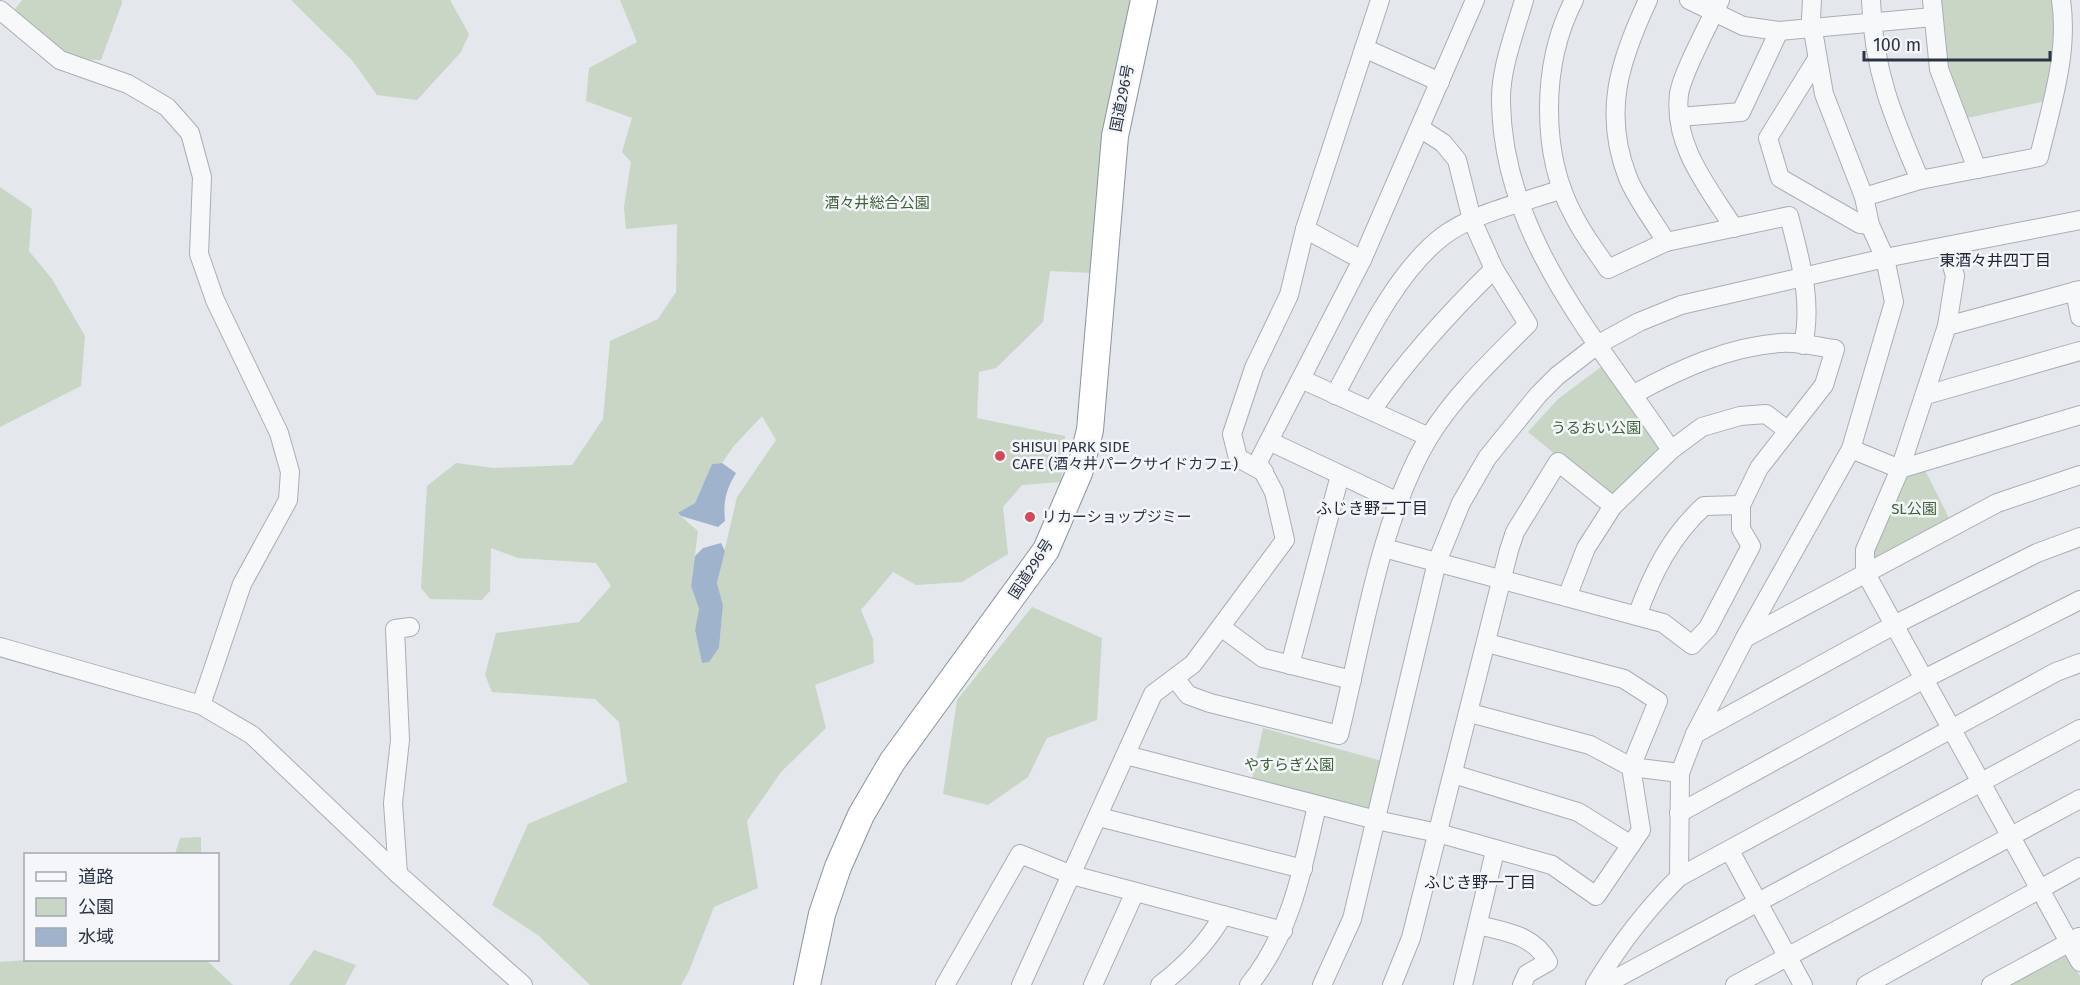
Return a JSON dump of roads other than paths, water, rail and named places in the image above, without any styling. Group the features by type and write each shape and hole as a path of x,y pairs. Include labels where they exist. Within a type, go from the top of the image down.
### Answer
{"highway":[{"name":"国道296号","path":"807,985 822,914 838,867 861,815 892,762 1046,550 1079,473 1090,430 1114,136 1144,0"}],"street":[{"path":"1264,472 1238,458 1232,434 1254,368 1289,295 1305,230 1380,0"},
{"path":"1021,985 1153,694 1193,664 1285,540 1274,492 1258,462 1362,260 1475,0"},
{"path":"1524,0 1510,49 1501,101 1509,166 1519,204 1541,257 1597,345 1634,394 1671,450"},
{"path":"1574,0 1556,47 1551,83 1553,159 1562,189 1575,218 1608,269 1666,242 1789,216 1804,276 1808,321 1803,345"},
{"path":"1648,0 1630,38 1617,78 1615,108 1620,152 1629,180 1666,242"},
{"path":"1689,0 1717,6 1743,26 1779,31 1873,23 1933,8 1939,69 1977,169"},
{"path":"1679,877 1680,773 1695,734 1745,638 1851,449 1894,302 1885,258 1870,225 1864,197 1824,94 1812,27 1812,0"},
{"path":"1871,0 1877,67 1893,116 1920,180"},
{"path":"1864,197 1920,180 2039,157 2059,73 2063,37 2061,0"},
{"path":"1717,6 1680,92 1679,117 1693,165 1734,228"},
{"path":"0,10 60,60 128,84 167,107 190,133 202,177 199,254 215,300 279,433 290,472 288,500 242,584 201,705"},
{"path":"1679,117 1741,112 1779,31"},
{"path":"1364,48 1440,82"},
{"path":"1817,59 1768,138 1780,178 1860,225 1870,225"},
{"path":"1175,678 1188,695 1210,703 1339,735 1384,548 1398,502 1429,437 1472,380 1528,324 1494,269 1472,220 1457,160 1443,143 1420,128"},
{"path":"1335,395 1362,345 1409,270 1443,236 1472,220 1562,189"},
{"path":"1322,985 1352,919 1437,562 1461,503 1504,435 1557,376 1597,345 1639,322 1681,305 1885,258 1947,248 2080,220"},
{"path":"1305,230 1362,260"},
{"path":"1947,248 1954,276 1947,326 1900,469 1865,550 1865,572 2009,837 2039,888 2074,939 2080,962"},
{"path":"1372,410 1401,368 1453,309 1494,269"},
{"path":"1947,326 2078,290 2080,317"},
{"path":"1384,548 1663,623 1692,645 1708,628 1751,546 1742,530 1740,505 1759,468 1824,385 1835,349 1782,342 1739,350 1684,367 1634,394"},
{"path":"1926,395 2080,351"},
{"path":"1301,379 1429,437"},
{"path":"1567,597 1586,548 1613,506 1671,450 1702,427 1740,416 1766,414 1787,430"},
{"path":"1851,449 1900,469 2080,415"},
{"path":"1269,441 1398,502"},
{"path":"1392,985 1411,938 1515,532 1558,462 1613,506"},
{"path":"1290,665 1340,475"},
{"path":"1745,638 1997,503 2080,475"},
{"path":"1637,616 1651,579 1683,525 1704,506 1740,505"},
{"path":"1695,734 1893,625 2037,553 2080,537"},
{"path":"1679,813 1924,679 2080,600"},
{"path":"399,874 393,802 400,740 395,629 410,627"},
{"path":"1221,627 1263,658 1352,680"},
{"path":"1126,755 1376,820 1438,833 1495,851 1552,865 1596,896 1641,830 1631,767 1658,701 1624,679 1486,643"},
{"path":"0,647 201,705 252,735 399,874 523,985"},
{"path":"1595,985 1612,957 1646,911 1679,877 2056,672 2080,663"},
{"path":"1470,713 1590,745 1631,767 1680,773"},
{"path":"1604,985 2080,729"},
{"path":"1453,774 1578,812 1631,845"},
{"path":"1735,985 2080,799"},
{"path":"1249,985 1268,962 1283,931 1302,869 1317,804"},
{"path":"1099,817 1302,869"},
{"path":"1463,985 1495,851"},
{"path":"1730,851 1803,985"},
{"path":"945,985 1020,854 1072,875 1283,931"},
{"path":"1866,985 2080,867"},
{"path":"1093,985 1135,892"},
{"path":"1160,985 1182,968 1209,939 1223,915"},
{"path":"1478,925 1515,934 1532,942 1542,951 1548,962 1527,974 1522,985"},
{"path":"1991,985 2074,939"}],"water":[{"path":"722,463 736,473 726,496 725,521 718,527 681,516 678,513 695,503 712,464"},
{"path":"721,543 725,551 717,583 723,605 719,648 709,662 702,663 695,630 699,609 691,586 695,556 703,548"}],"place":[{"name":"SHISUI PARK SIDE CAFE (酒々井パークサイドカフェ)","path":"1000,456"},
{"name":"リカーショップジミー","path":"1030,517"}],"district":[{"name":"東酒々井四丁目","path":"1995,260"},
{"name":"ふじき野二丁目","path":"1372,508"},
{"name":"ふじき野一丁目","path":"1480,882"}],"park label":[{"name":"酒々井総合公園","path":"877,203"},
{"name":"うるおい公園","path":"1596,428"},
{"name":"SL公園","path":"1914,509"},
{"name":"やすらぎ公園","path":"1289,765"}]}
